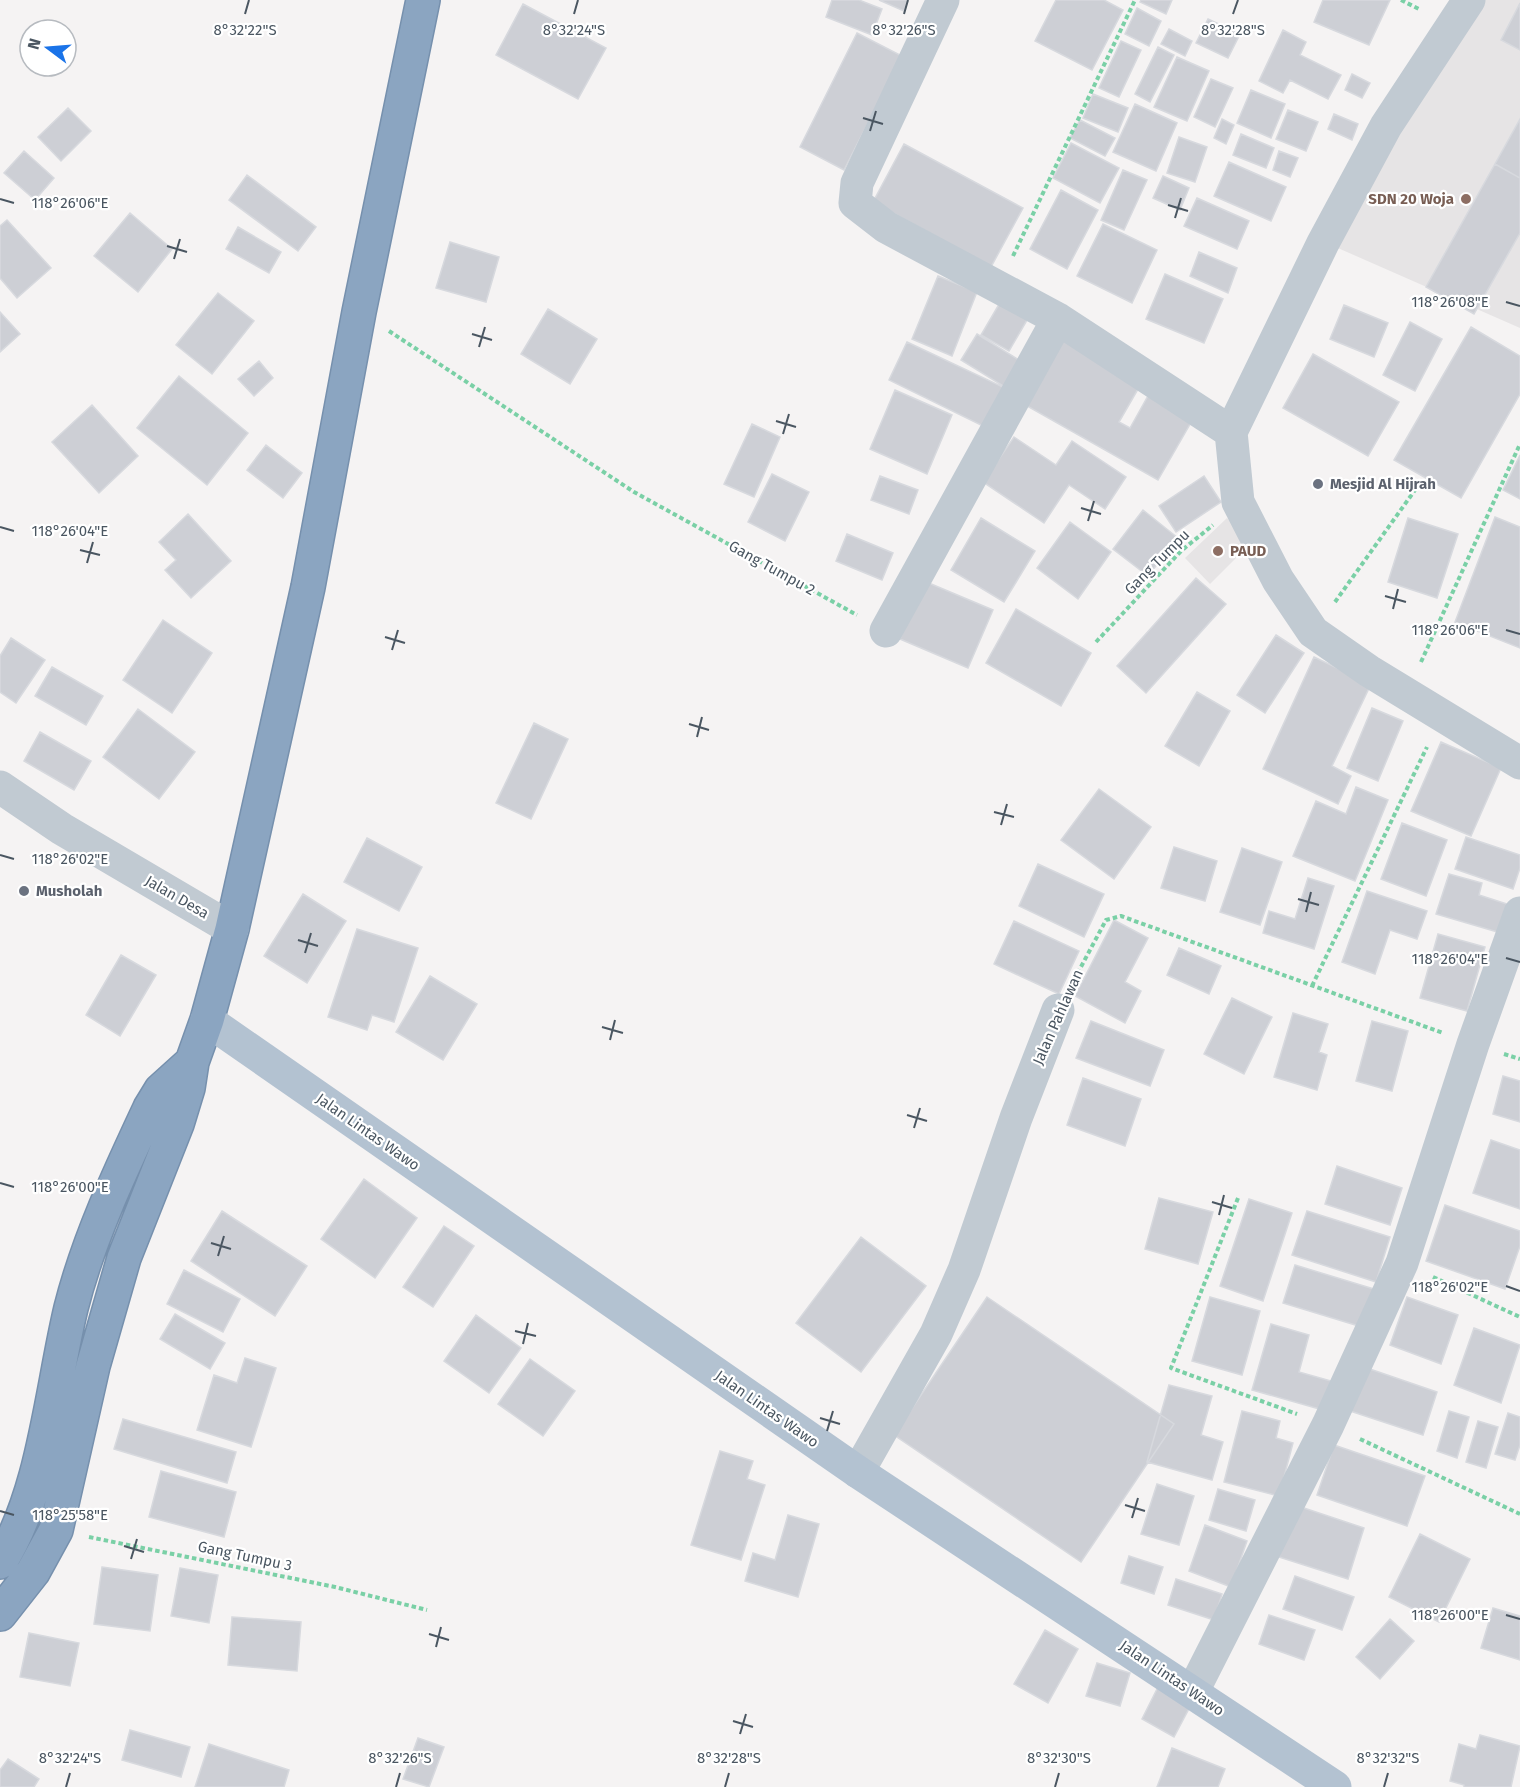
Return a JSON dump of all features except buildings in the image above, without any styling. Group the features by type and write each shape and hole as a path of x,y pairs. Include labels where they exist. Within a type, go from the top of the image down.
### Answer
{"highway":[{"path":"0,1614 33,1572 56,1530 93,1366 118,1279 177,1124 188,1088 192,1062 207,1020 232,929 308,587 359,312 423,0"},
{"path":"33,1572 1,1561 24,1519 72,1306 88,1253 150,1108 161,1090 192,1062"}],"main road":[{"name":"Jalan Lintas Wawo","path":"207,1020 858,1472 1193,1691 1335,1787"}],"street":[{"path":"943,0 857,183 855,203 886,227 999,286 1058,320 1231,432"},
{"path":"1469,0 1386,126 1323,243 1231,432 1238,502 1278,580 1313,632 1369,671 1520,763"},
{"path":"886,631 1058,320"},
{"name":"Jalan Desa","path":"0,787 62,829 232,929"},
{"path":"1193,1691 1328,1425 1402,1263 1473,1044 1520,913"},
{"name":"Jalan Pahlawan","path":"858,1472 941,1323 964,1270 1016,1118 1058,1010"}],"path":[{"path":"999,286 1135,0"},
{"name":"Gang Tumpu 2","path":"359,312 634,492 886,631"},
{"path":"1407,693 1520,444"},
{"path":"1313,632 1415,490"},
{"name":"Gang Tumpu","path":"1096,642 1181,551 1238,502"},
{"path":"1312,986 1442,717"},
{"name":"Jalan Pahlawan","path":"1058,1010 1101,928 1111,916 1121,916 1473,1044"},
{"path":"1238,1198 1171,1368 1328,1425 1520,1514"},
{"path":"1402,1263 1520,1317"},
{"name":"Gang Tumpu 3","path":"56,1530 335,1587 428,1610"}],"shaded area":[{"path":"1484,0 1520,0 1520,328 1331,245 1445,51"},
{"name":"PAUD","path":"1227,518 1251,543 1210,584 1185,558"}],"place":[{"name":"SDN 20 Woja","path":"1466,199"},
{"name":"Mesjid Al Hijrah","path":"1318,484"},
{"name":"PAUD","path":"1218,551"},
{"name":"Musholah","path":"24,891"}]}
